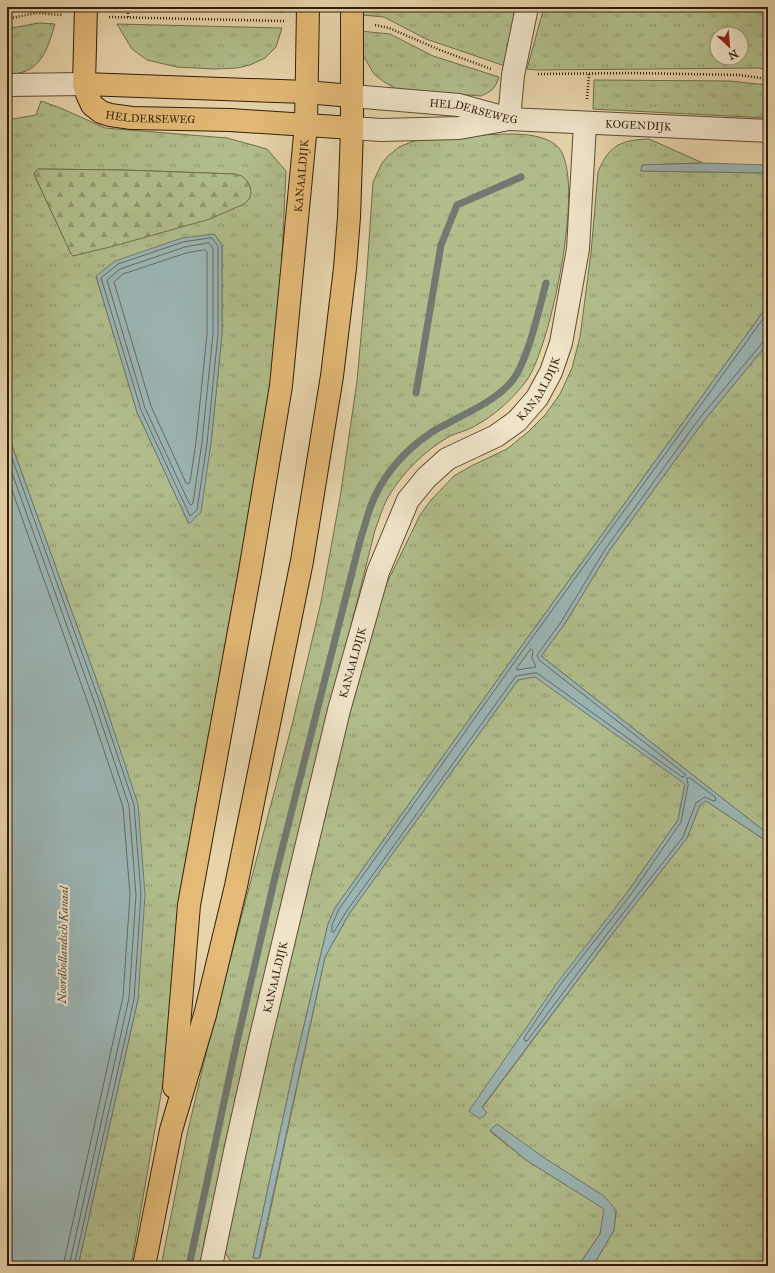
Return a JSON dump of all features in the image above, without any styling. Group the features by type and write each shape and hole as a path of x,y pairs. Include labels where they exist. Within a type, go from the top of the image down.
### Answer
{"main road":[{"name":"HELDERSEWEG","path":"86,11 84,84 92,105 101,112 110,115 132,118 230,120 352,128"},
{"name":"KANAALDIJK","path":"171,1130 189,905 250,571 281,386 306,125 308,15"},
{"name":"KANAALDIJK","path":"144,1266 171,1130 205,1015 236,886 302,561 332,376 345,268 352,128 353,15"},
{"path":"84,84 306,92 352,96"}],"street":[{"path":"509,120 513,74 527,7"},
{"path":"7,85 84,84"},
{"name":"HELDERSEWEG","path":"352,96 459,105 509,120"},
{"name":"HELDERSEWEG","path":"352,128 381,130 459,128 509,120"},
{"name":"KOGENDIJK","path":"509,120 768,131"},
{"name":"KANAALDIJK","path":"211,1266 260,1040 337,718 378,572 408,500 426,478 447,459 496,436 517,421 537,398 551,372 561,343 578,249 585,124"}],"path":[{"path":"128,7 128,17"},
{"path":"7,19 36,13 86,11 128,17 308,15"},
{"path":"353,15 370,25 389,28 484,67 513,74 632,73 739,75 768,79"}],"green space":[{"path":"141,7 284,7 284,12 141,10"},
{"path":"362,7 517,7 505,66 426,39 384,17 362,15"},
{"path":"544,7 768,7 768,70 759,68 527,69"},
{"path":"38,23 55,24 45,52 35,66 18,73 7,74 7,29"},
{"path":"117,24 282,28 276,47 265,58 250,65 237,68 214,69 177,67 147,60 132,49"},
{"path":"360,31 390,34 433,56 499,77 493,89 481,96 399,90 384,82 374,74 361,52"},
{"path":"594,80 729,81 768,85 768,118 593,109"},
{"path":"41,101 105,128 227,138 267,149 286,171 277,362 260,492 230,617 198,803 166,1066 131,1266 78,1266 138,999 104,701 7,432 7,120 36,115","holes":["38,169 234,174 242,177 73,256 34,174","214,234 222,245 222,334 211,443 189,524 137,412 96,276"]},
{"path":"519,134 541,138 550,141 558,147 566,164 569,192 567,225 555,300 546,334 536,362 527,380 515,394 502,407 481,423 450,436 431,449 414,463 393,489 387,499 375,530 306,806 211,1222 206,1232 200,1266 161,1266 188,1130 213,1024 293,721 321,602 340,498 357,381 373,182 382,163 399,147 414,141 476,135"},
{"path":"649,139 703,163 642,165 641,171 768,173 768,305 518,651 335,908 328,924 293,1072 253,1258 260,1258 325,957 349,914 518,680 535,676 685,783 678,820 470,1111 487,1113 482,1108 616,929 687,838 700,805 706,801 768,842 768,1266 593,1266 614,1230 616,1210 497,1125 490,1131 526,1160 605,1209 600,1234 578,1266 233,1266 225,1252 225,1245 268,1042 353,688 383,591 420,515 431,500 454,476 507,449 528,432 545,415 560,394 572,368 580,337 591,253 598,172 607,156 617,146 631,141"},
{"path":"38,169 234,174 242,176 247,181 251,192 250,198 244,204 210,219 73,256 34,174"},
{"path":"768,343 768,834 541,656 564,625 609,551 703,422"}],"water":[{"path":"703,163 768,165 768,173 641,171 642,165"},
{"path":"214,234 222,245 222,334 211,443 201,512 189,524 137,412 96,276 115,261 182,238"},
{"path":"768,305 768,343 703,422 609,551 564,625 541,656 768,834 768,842 706,801 700,805 687,838 616,929 482,1107 487,1113 480,1119 469,1111 557,983 629,890 678,820 685,784 535,677 518,680 349,914 325,957 259,1258 253,1258 293,1072 328,924 335,908 518,651"},
{"name":"Noordhollandsch Kanaal","path":"7,432 104,701 138,804 145,895 138,999 78,1266 7,1266"},
{"path":"497,1124 546,1159 604,1196 616,1210 614,1230 593,1266 578,1266 600,1234 604,1209 526,1160 490,1130"}],"waterway":[{"path":"416,393 441,245 457,205 521,177"},
{"path":"189,1266 236,1046 276,873 361,537 371,504 386,477 398,461 413,447 434,431 492,399 512,381 518,372 528,348 546,283"}]}
